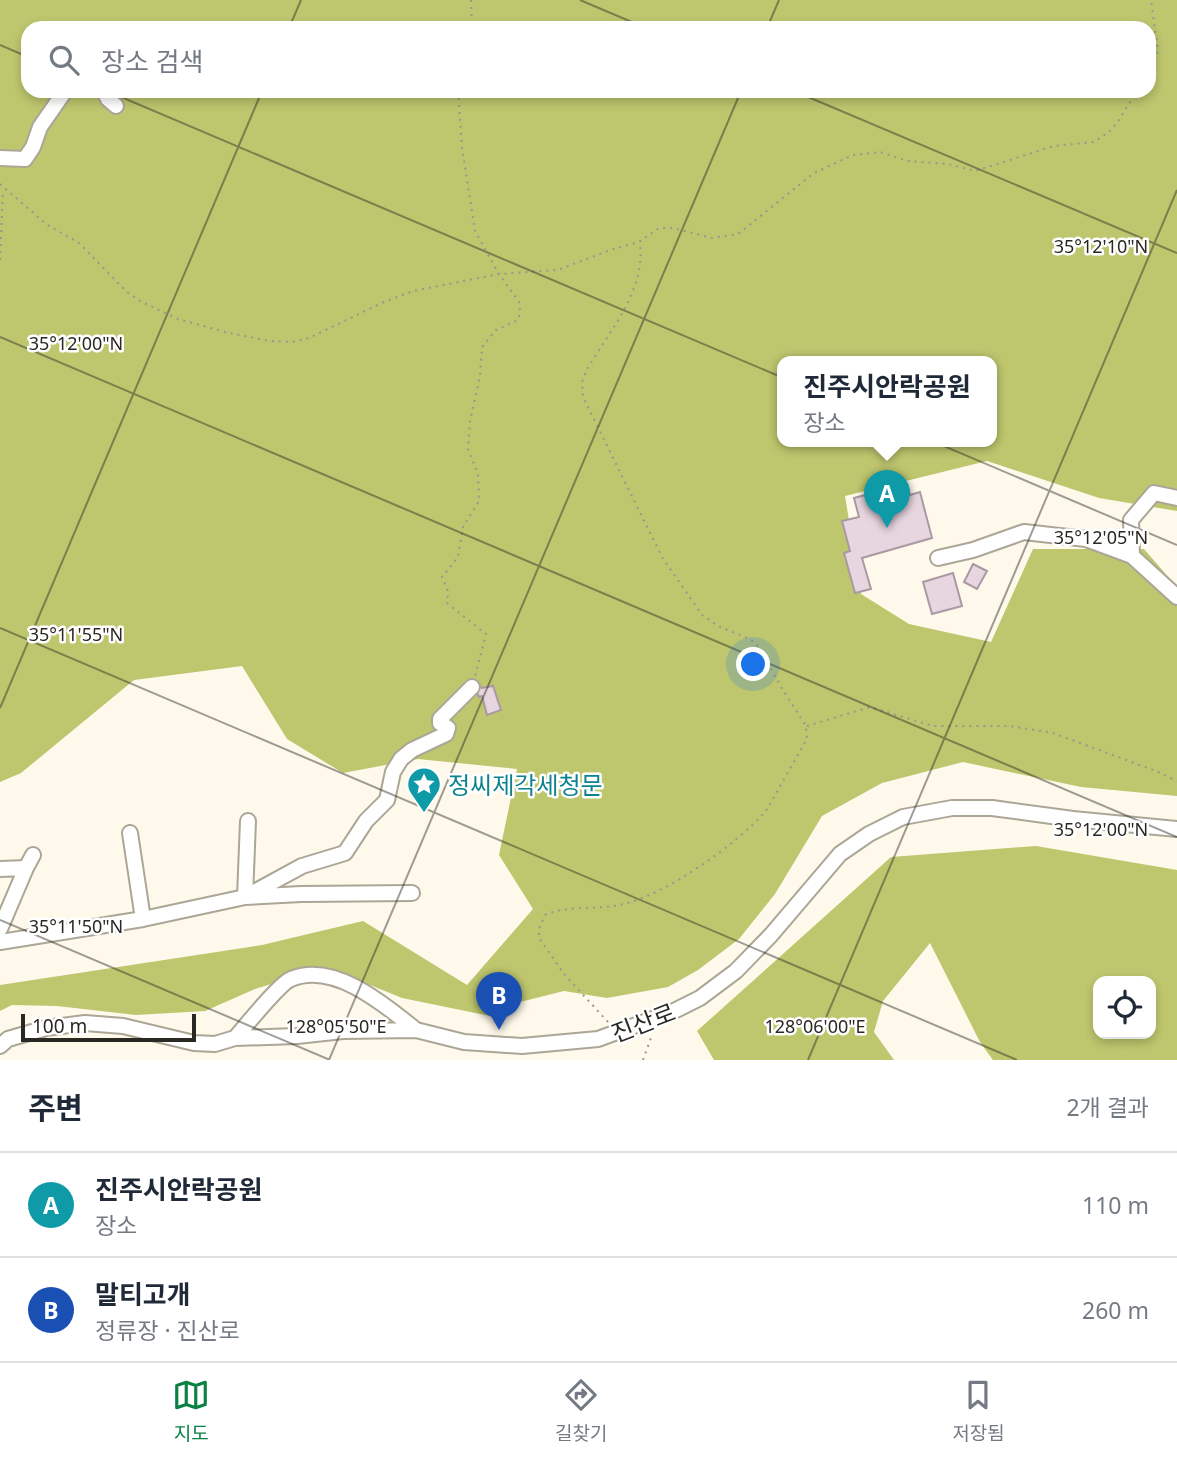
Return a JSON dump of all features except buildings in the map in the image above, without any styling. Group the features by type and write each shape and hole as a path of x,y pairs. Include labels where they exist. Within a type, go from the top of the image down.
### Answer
{"street":[{"path":"0,158 24,159 33,147 40,127 60,98"},
{"path":"108,98 117,106"},
{"path":"1132,555 1131,520 1154,493 1177,498"},
{"path":"938,558 973,550 1024,532 1086,539 1132,555 1177,597"},
{"path":"245,897 302,866 345,853 366,821 387,800 393,772 401,759 412,750 446,734 448,728 440,723 440,719 472,687"},
{"name":"진산로","path":"0,1046 8,1039 46,1028 85,1023 123,1026 194,1043 215,1044 235,1038 343,1031 416,1030 464,1042 522,1046 598,1039 700,998 736,971 771,935 840,854 869,834 903,817 952,808 992,808 1177,829"},
{"path":"245,897 248,821"},
{"path":"130,834 143,919"},
{"path":"0,929 33,855"},
{"path":"0,869 26,868"},
{"path":"0,942 143,919 245,897 412,893"},
{"path":"235,1038 289,979 306,976 329,976 358,989 380,1001 416,1030"}],"path":[{"path":"471,0 472,21"},
{"path":"1151,0 1154,21"},
{"path":"1156,36 1156,56"},
{"path":"458,98 462,148 475,230 499,274 519,302 520,312 518,320 496,330 482,347 468,449 478,474 479,501 463,527 458,557 442,577 448,591 447,603 486,634 472,687"},
{"path":"2,189 46,224 79,243 127,292 141,301 178,319 225,332 269,341 292,342 309,338 398,296 499,274 558,270 639,242 656,229 664,227 712,238 738,234 814,173 853,155 880,152 908,162 948,164 975,171 1054,146 1094,142 1109,132 1132,98"},
{"path":"0,184 0,260"},
{"path":"617,1032 564,974 539,938 541,922 545,915 555,911 617,906 642,900 716,855 766,811 807,739 806,726 760,648 750,639 720,627 702,615 662,557 583,397 583,378 637,284 642,258 639,242"},
{"path":"806,726 870,707 933,726 1010,726 1053,733 1177,781"},
{"path":"643,1060 656,1017"}],"green space":[{"path":"0,0 1177,0 1177,511 1099,498 987,461 845,496 861,594 909,624 991,642 1033,549 1144,549 1177,587 1177,796 1081,787 963,762 882,783 822,816 775,894 739,939 698,970 668,987 607,998 564,991 520,1002 490,1016 402,998 348,976 294,977 255,989 205,1011 136,1015 57,1006 12,1005 0,1011 0,985 262,945 363,921 467,985 533,909 499,855 517,769 418,759 343,773 287,739 242,666 134,680 21,773 0,782"},
{"path":"1036,846 1177,870 1177,1060 993,1060 980,1042 930,943 883,1001 874,1032 894,1060 714,1060 697,1031 891,857"}],"place":[{"name":"진주시안락공원","path":"887,528"},
{"name":"정씨제각세청문","path":"424,814"},
{"name":"말티고개","path":"499,1030"}]}
